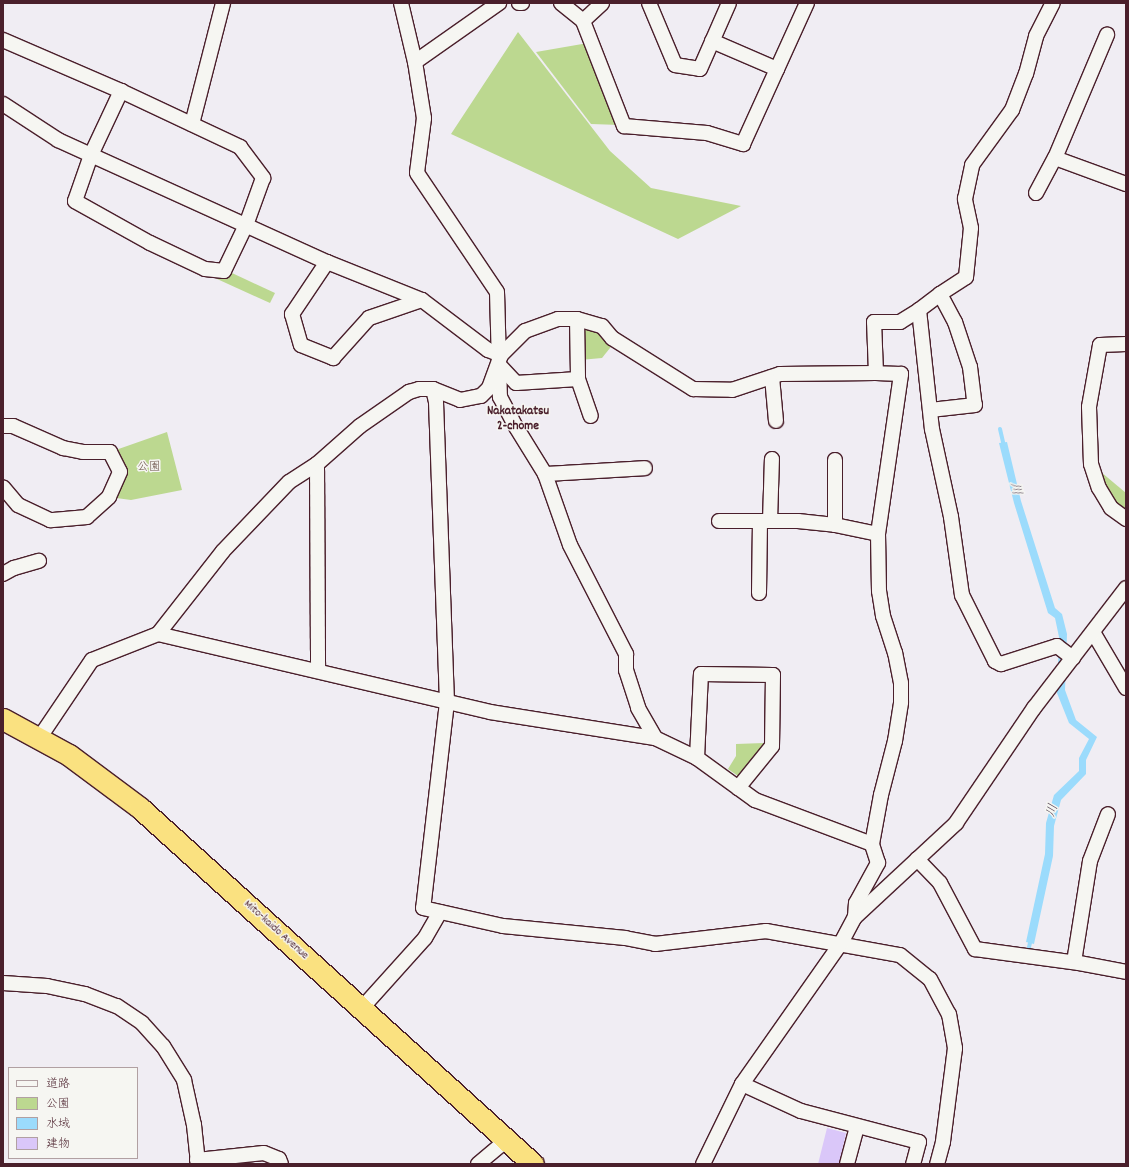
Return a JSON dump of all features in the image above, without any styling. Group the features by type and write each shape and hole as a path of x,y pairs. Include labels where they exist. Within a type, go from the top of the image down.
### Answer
{"highway":[{"name":"Mito-kaido Avenue","path":"3,719 40,737 94,772 140,808 533,1164"}],"street":[{"path":"192,124 223,3"},
{"path":"401,3 415,62 424,118 417,173 497,292 501,361 500,397 516,427 545,474 570,545 626,654 628,678 638,708 655,738"},
{"path":"415,62 499,3"},
{"path":"561,3 583,20 624,126 707,134 743,144 807,3"},
{"path":"583,20 602,3"},
{"path":"649,3 675,65 700,69 728,3"},
{"path":"876,373 874,322 900,322 966,277 971,228 965,199 972,165 1012,110 1026,74 1036,36 1053,3"},
{"path":"1036,194 1055,158 1107,35"},
{"path":"3,40 121,91 240,147 263,178 246,225 224,271 206,270 150,243 75,201 91,155 121,91"},
{"path":"712,41 777,69"},
{"path":"3,104 58,140 327,262 422,300 501,361 516,383 578,380"},
{"path":"1055,158 1126,184"},
{"path":"327,262 292,314 301,345 333,358 369,318 422,300"},
{"path":"930,410 975,405 970,367 956,322 940,294"},
{"path":"919,310 932,429 951,517 962,595 995,660 1001,664 1056,646 1073,658"},
{"path":"40,737 92,660 158,634 223,551 289,482 317,464 360,426 409,392 419,389 433,389 460,400 481,396 489,388 501,361 524,331 558,319 577,319 602,326 612,338 693,389 732,390 780,374 901,374 878,534 879,591 883,616 895,653 901,683 901,702 895,741 881,795 872,844 878,863 856,903 855,917"},
{"path":"577,319 578,380 591,416"},
{"path":"1126,344 1100,345 1089,407 1091,464 1099,488 1111,508 1126,519"},
{"path":"772,377 776,422"},
{"path":"433,389 436,402 447,702 423,908 503,926 610,936 655,944 766,931 841,943 900,956 930,979 950,1014 955,1048 943,1142 937,1164"},
{"path":"3,426 13,426 63,448 83,452 110,452 120,472 109,497 87,516 50,520 18,505 3,487"},
{"path":"759,594 772,459"},
{"path":"835,525 836,460"},
{"path":"317,464 318,671"},
{"path":"545,474 645,468"},
{"path":"719,521 765,521 835,525 878,534"},
{"path":"3,574 14,568 39,561"},
{"path":"703,1164 742,1084 841,943 855,917 956,823 1034,708 1126,588"},
{"path":"1093,632 1126,688"},
{"path":"158,634 490,712 655,738 697,758 755,800 872,844"},
{"path":"697,758 701,674 773,675 772,746 738,788"},
{"path":"1074,962 1090,861 1108,814"},
{"path":"917,859 940,883 975,949 1074,962 1126,972"},
{"path":"362,1008 425,938 440,912"},
{"path":"3,983 47,986 85,994 117,1006 142,1023 163,1046 184,1080 194,1125 198,1162 264,1153 279,1159 281,1164"},
{"path":"742,1084 801,1111 919,1142 913,1164"},
{"path":"847,1164 857,1126"},
{"path":"478,1164 507,1140"}],"green space":[{"path":"518,32 610,151 651,188 741,206 678,239 451,134"},
{"path":"588,43 620,125 591,124 536,52"},
{"path":"204,273 232,273 275,293 270,303"},
{"path":"580,323 600,330 614,343 602,358 580,360"},
{"name":"公園","path":"167,432 182,490 131,500 109,497 121,472 110,452"},
{"path":"1095,467 1126,493 1126,516 1108,511"},
{"path":"765,743 738,776 728,769 736,756 736,744"}],"water":[{"path":"1007,442 1021,501 1055,608 1062,614 1067,634 1065,690 1076,720 1097,737 1086,760 1086,774 1061,800 1054,826 1053,856 1034,944 1026,942 1045,854 1046,823 1054,795 1079,771 1079,758 1089,739 1069,723 1057,693 1059,637 1055,618 1048,613 1014,503 999,443"}],"building":[{"path":"827,1128 846,1133 839,1164 818,1164"}],"waterway":[{"name":"川","path":"1000,429 1004,446"},
{"name":"川","path":"1028,952 1031,938"}],"district":[{"name":"Nakatakatsu 2-chome","path":"518,420"}]}
